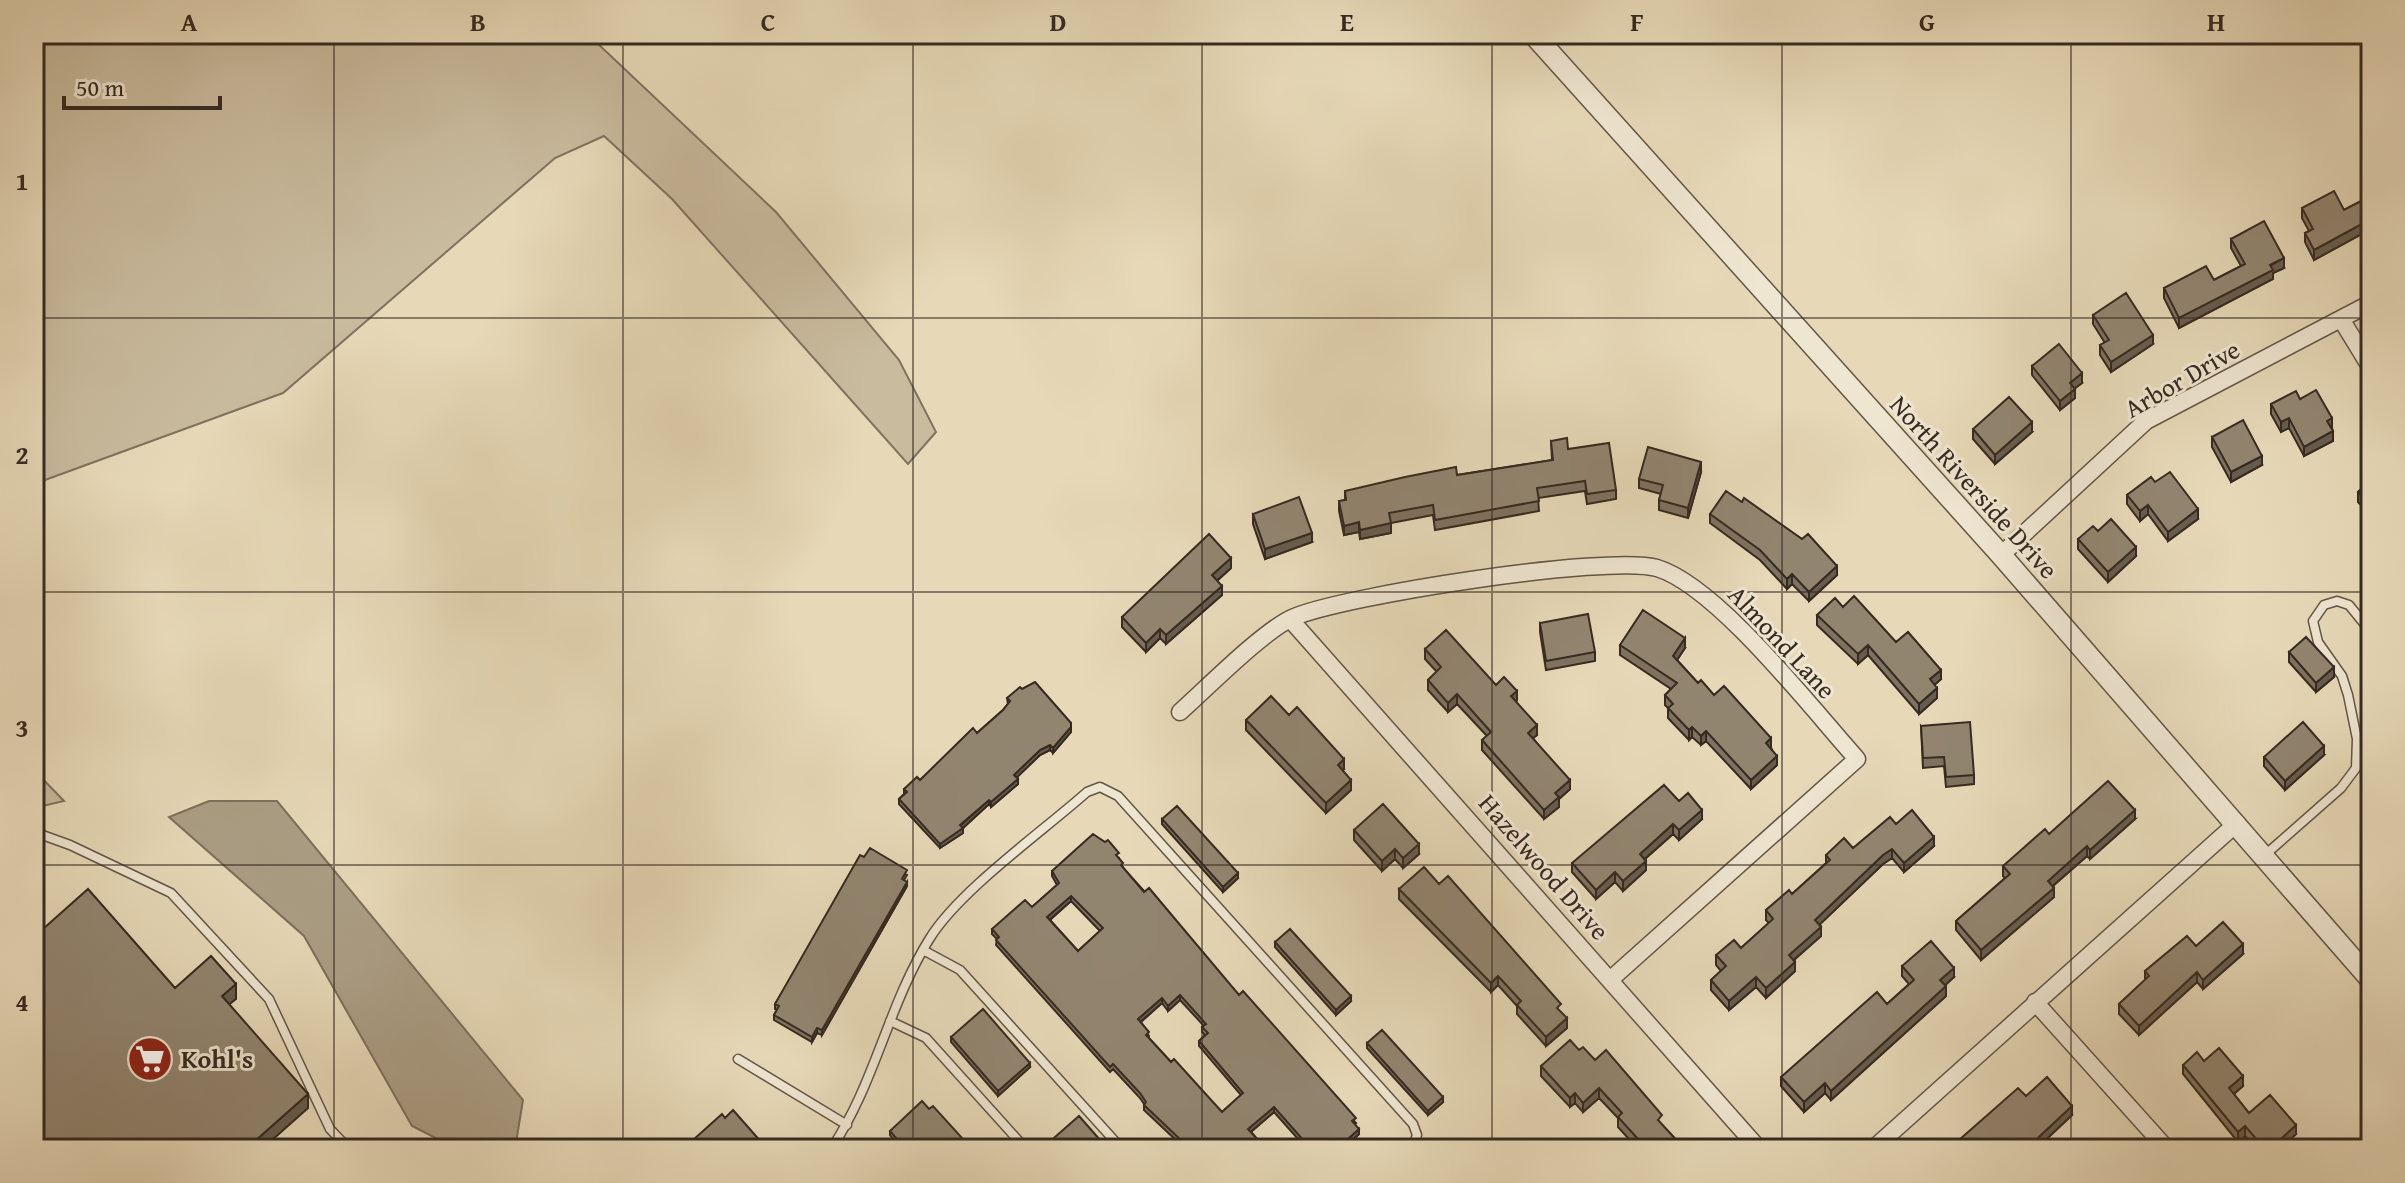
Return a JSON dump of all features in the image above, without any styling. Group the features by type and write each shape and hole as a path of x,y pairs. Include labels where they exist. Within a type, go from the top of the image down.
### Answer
{"street":[{"name":"North Riverside Drive","path":"1533,34 2001,555 2371,980"},
{"name":"Arbor Drive","path":"2001,555 2146,421 2371,303"},
{"path":"2341,319 2371,368"},
{"name":"Almond Lane","path":"1180,712 1290,619 1347,601 1589,565 1656,567 1712,599 1857,759 1611,979"},
{"name":"Hazelwood Drive","path":"1290,619 1759,1149"},
{"path":"1873,1149 2237,823"},
{"path":"2035,1002 2167,1149"}],"lane":[{"path":"2264,855 2341,788 2356,768 2357,739 2348,695 2342,676 2318,642 2313,621 2324,605 2337,601 2349,605 2371,632"},
{"path":"831,1149 847,1125 923,950 951,911 1095,787 1110,790 1413,1124 1417,1135 1412,1149"},
{"path":"34,832 70,845 171,893 269,999 330,1129 349,1149"},
{"path":"923,950 960,970 1122,1149"},
{"path":"890,1021 926,1038 1026,1149"},
{"path":"738,1059 847,1125"}],"shaded area":[{"path":"34,34 605,34 597,43 776,212 899,360 936,432 908,464 672,199 604,136 555,158 283,393 34,484"},
{"path":"34,770 64,801 34,808"},
{"path":"209,801 277,801 523,1100 515,1149 457,1149 412,1126 304,936 169,817"}],"building":[{"path":"2334,191 2344,210 2371,196 2371,219 2314,250 2305,233 2313,229 2302,208"},
{"path":"2264,221 2284,258 2270,265 2273,270 2179,318 2164,288 2206,266 2214,280 2245,264 2231,239"},
{"path":"2126,293 2153,335 2111,362 2100,345 2109,340 2093,315"},
{"path":"2059,344 2082,373 2070,383 2075,389 2060,401 2032,366"},
{"path":"2316,390 2332,418 2327,421 2333,431 2304,447 2289,418 2281,422 2271,404 2296,391 2300,399"},
{"path":"2009,397 2032,422 1995,455 1973,429"},
{"path":"2243,420 2262,456 2231,472 2212,437"},
{"path":"1567,438 1568,449 1609,443 1616,490 1587,494 1585,481 1537,488 1539,501 1435,520 1433,505 1389,513 1391,523 1360,530 1359,522 1344,526 1339,501 1346,500 1345,491 1456,467 1457,475 1553,460 1551,441"},
{"path":"1648,447 1701,462 1688,508 1659,500 1663,485 1639,479"},
{"path":"2170,472 2198,509 2168,532 2148,505 2140,511 2127,495 2151,477 2155,482"},
{"path":"2371,480 2371,506 2358,492"},
{"path":"1726,491 1742,502 1744,498 1802,539 1808,534 1837,566 1809,592 1792,574 1787,579 1760,550 1710,514"},
{"path":"1299,497 1312,533 1265,549 1253,514"},
{"path":"2111,519 2136,547 2108,572 2078,539 2093,526 2098,531"},
{"path":"1209,534 1231,558 1212,575 1222,586 1166,635 1160,629 1146,643 1122,617"},
{"path":"1854,596 1896,642 1908,632 1941,670 1930,679 1937,688 1919,704 1868,645 1858,654 1817,615 1835,598 1843,607"},
{"path":"1643,610 1685,638 1673,656 1698,683 1701,680 1714,695 1724,686 1771,738 1766,743 1777,756 1751,780 1706,731 1701,736 1692,727 1689,730 1668,708 1673,704 1665,695 1677,683 1620,645"},
{"path":"1588,614 1595,652 1546,661 1540,623"},
{"path":"1446,630 1496,685 1504,677 1517,691 1511,696 1537,725 1528,733 1570,780 1555,793 1559,797 1544,810 1482,740 1491,732 1457,694 1448,703 1428,680 1441,667 1425,649"},
{"path":"2306,637 2334,667 2316,683 2289,652"},
{"path":"1035,682 1071,723 1071,727 1053,748 1050,745 1040,750 1014,775 1018,779 960,825 963,828 940,844 899,799 907,792 904,789 917,777 920,780 973,728 977,733 1003,710 1010,701 1007,698 1020,687 1022,689"},
{"path":"1271,696 1289,715 1297,707 1344,759 1338,765 1351,780 1326,803 1246,720"},
{"path":"1970,722 1974,775 1946,777 1944,757 1923,758 1921,726"},
{"path":"2303,722 2324,746 2285,781 2264,757"},
{"path":"2108,781 2135,810 2090,850 2087,846 2048,881 2054,888 1981,950 1956,921 2010,874 2003,866 2045,829 2049,834"},
{"path":"1664,785 1679,801 1688,793 1702,810 1679,830 1673,824 1640,854 1646,861 1623,881 1615,872 1596,890 1572,863"},
{"path":"1383,804 1419,844 1403,858 1395,849 1382,861 1354,830"},
{"path":"1177,806 1238,873 1223,887 1162,819"},
{"path":"1912,810 1934,837 1904,863 1892,849 1883,855 1815,920 1821,927 1789,955 1795,962 1766,988 1756,977 1729,1001 1711,980 1726,966 1716,955 1734,940 1741,948 1773,919 1766,910 1789,890 1792,894 1830,860 1826,855 1844,838 1853,848 1890,817 1896,824"},
{"path":"1093,834 1105,842 1108,840 1119,853 1116,855 1123,863 1121,865 1144,892 1149,888 1239,995 1243,991 1356,1118 1352,1121 1359,1129 1337,1149 1311,1149 1274,1107 1248,1129 1266,1149 1184,1149 1179,1143 1182,1141 1144,1105 1146,1102 1140,1093 1113,1064 1110,1067 996,940 999,937 992,929 1025,900 1032,907 1059,883 1052,871","holes":["1071,896 1103,928 1078,951 1047,917","1180,995 1206,1024 1202,1027 1208,1033 1199,1041 1243,1093 1222,1112 1174,1059 1171,1062 1146,1035 1149,1032 1138,1019 1162,998 1168,1006"]},
{"path":"870,848 907,870 902,879 907,882 822,1030 817,1028 812,1037 774,1015 779,1006 775,1004 860,855 864,857"},
{"path":"1424,867 1439,884 1448,876 1561,1004 1557,1008 1567,1018 1546,1037 1517,1005 1521,1001 1498,976 1491,983 1399,889"},
{"name":"Kohl's","path":"88,889 175,988 211,956 236,984 222,996 308,1094 246,1149 34,1149 34,937"},
{"path":"2223,922 2243,944 2203,980 2197,972 2139,1026 2119,1004 2149,976 2145,971 2187,936 2196,946"},
{"path":"1290,929 1351,996 1336,1010 1275,942"},
{"path":"1931,941 1954,968 1940,980 1946,986 1831,1091 1825,1083 1804,1102 1781,1077 1877,992 1887,1004 1914,980 1902,966"},
{"path":"983,1009 1030,1063 998,1091 951,1037"},
{"path":"1382,1030 1443,1097 1428,1111 1367,1043"},
{"path":"1570,1040 1579,1050 1583,1047 1595,1060 1606,1050 1662,1115 1658,1120 1680,1144 1684,1140 1692,1149 1647,1149 1618,1117 1622,1113 1599,1088 1583,1103 1575,1093 1570,1098 1541,1066"},
{"path":"2219,1048 2243,1076 2229,1088 2249,1113 2270,1095 2296,1125 2270,1149 2265,1149 2245,1126 2238,1132 2183,1065 2197,1052 2204,1061"},
{"path":"2047,1077 2072,1106 2026,1149 1968,1149 1959,1140 2018,1088 2026,1096"},
{"path":"922,1101 929,1109 933,1106 972,1149 900,1149 893,1142 897,1139 890,1131"},
{"path":"733,1110 762,1143 755,1149 683,1149 722,1114 725,1118"},
{"path":"1079,1116 1108,1149 1052,1149 1047,1144"}],"place":[{"name":"Kohl's","path":"150,1059"}]}
